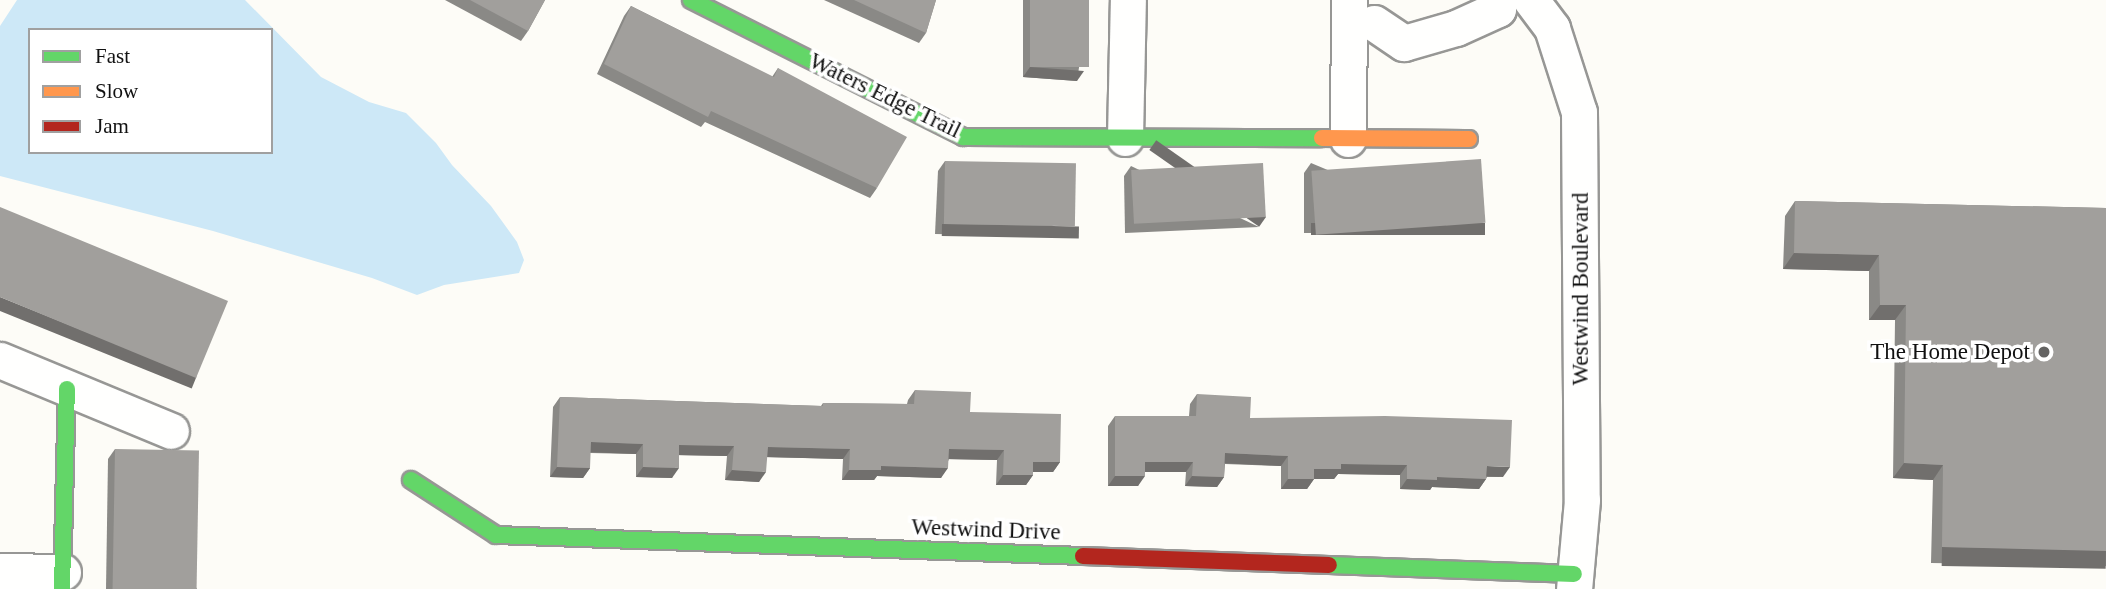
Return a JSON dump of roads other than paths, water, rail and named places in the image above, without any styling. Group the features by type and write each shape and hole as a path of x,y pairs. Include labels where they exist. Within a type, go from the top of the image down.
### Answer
{"street":[{"path":"1125,138 1128,0"},
{"path":"1365,12 1404,43 1451,14 1498,9 1499,0"},
{"name":"Westwind Boulevard","path":"1531,0 1552,28 1579,112 1582,500 1574,581"},
{"name":"Waters Edge Trail","path":"696,1 963,137 1469,139"},
{"path":"1348,139 1365,12"},
{"path":"0,360 171,431"},
{"path":"0,571 63,580 67,389"},
{"name":"Westwind Drive","path":"411,480 496,535 1574,581"}],"water":[{"path":"17,0 245,0 273,28 28,28 28,154 273,154 273,28 321,77 369,102 406,113 491,206 517,242 524,260 519,273 444,285 417,295 372,278 213,231 0,176 0,26"}],"place":[{"name":"The Home Depot","path":"2044,352"}]}
